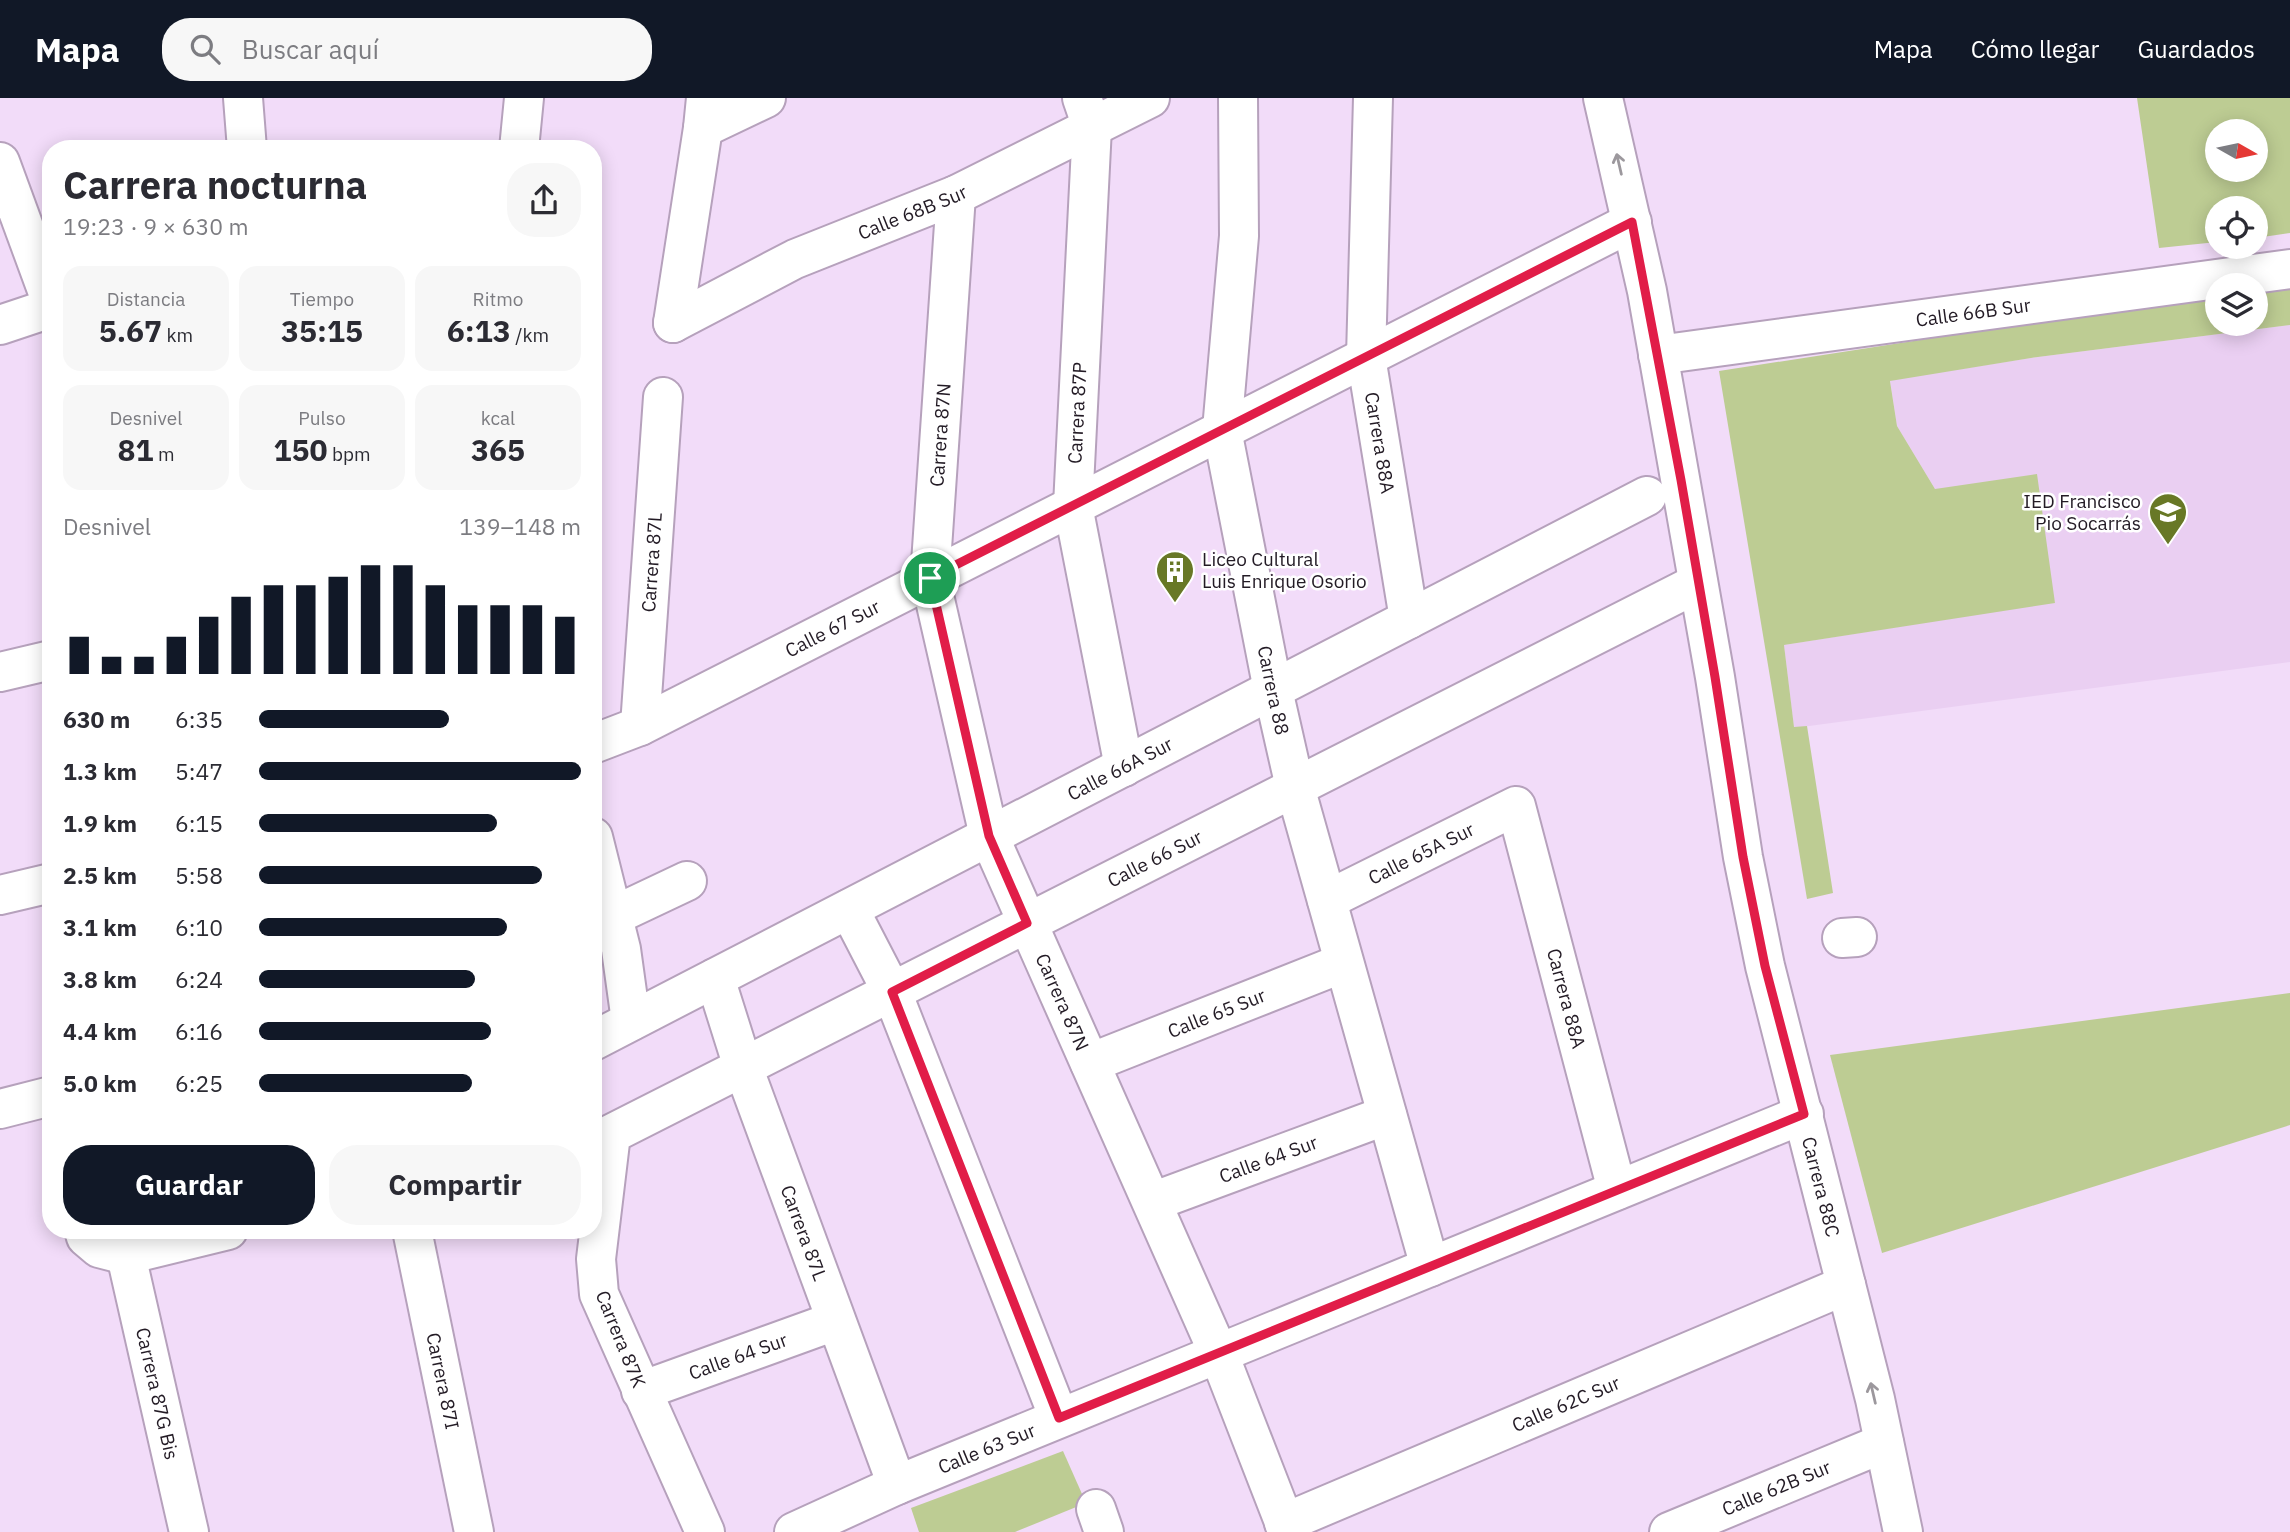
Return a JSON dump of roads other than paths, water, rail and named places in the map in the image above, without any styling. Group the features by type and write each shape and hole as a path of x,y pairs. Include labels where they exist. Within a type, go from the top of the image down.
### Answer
{"street":[{"path":"243,98 246,140"},
{"path":"520,140 524,98"},
{"path":"705,113 766,98"},
{"name":"Calle 68B Sur","path":"705,113 673,323 795,259 956,195 1087,113 1150,98"},
{"name":"Carrera 88","path":"1238,98 1239,236 1222,430 1295,788 1430,1267"},
{"name":"Carrera 88A","path":"1373,98 1366,357 1409,620"},
{"name":"Carrera 88C","path":"1603,98 1632,222 1658,355 1715,677 1743,857 1765,966 1846,1285 1903,1532"},
{"name":"Carrera 87P","path":"1087,113 1073,506 1124,766"},
{"path":"0,162 42,276"},
{"name":"Carrera 87N","path":"956,195 930,578 989,836 1218,1352 1286,1527"},
{"name":"Calle 67 Sur","path":"602,741 640,726 1632,222"},
{"name":"Calle 66B Sur","path":"1658,355 2290,269"},
{"path":"0,325 42,311"},
{"name":"Carrera 87L","path":"640,726 663,397"},
{"name":"Calle 66A Sur","path":"602,1036 1647,496"},
{"name":"Calle 66 Sur","path":"611,1135 1698,583"},
{"path":"0,672 42,662"},
{"name":"Carrera 88A","path":"1516,806 1617,1190"},
{"name":"Calle 65A Sur","path":"1327,900 1516,806"},
{"path":"609,941 687,881"},
{"path":"0,895 42,885"},
{"path":"602,896 609,941 631,1021"},
{"path":"849,909 892,992 1059,1418"},
{"name":"Calle 65 Sur","path":"1090,1063 1343,963"},
{"name":"Carrera 87L","path":"715,978 743,1067 897,1485"},
{"path":"0,1109 42,1098"},
{"name":"Calle 63 Sur","path":"794,1532 897,1485 1218,1352 1804,1114"},
{"name":"Calle 64 Sur","path":"1152,1202 1387,1115"},
{"name":"Carrera 87K","path":"602,1209 611,1135"},
{"path":"90,1239 99,1248 126,1255 191,1239"},
{"name":"Carrera 87I","path":"414,1239 474,1532"},
{"name":"Carrera 87K","path":"598,1239 596,1259 599,1294 705,1532"},
{"name":"Carrera 87G Bis","path":"126,1255 189,1532"},
{"name":"Calle 62C Sur","path":"1286,1527 1846,1285"},
{"name":"Calle 64 Sur","path":"641,1391 835,1321"},
{"name":"Calle 62B Sur","path":"1669,1532 1884,1443"}],"place":[{"name":"IED Francisco Pio Socarrás","path":"2168,546"},
{"name":"Liceo Cultural Luis Enrique Osorio","path":"1175,604"}]}
